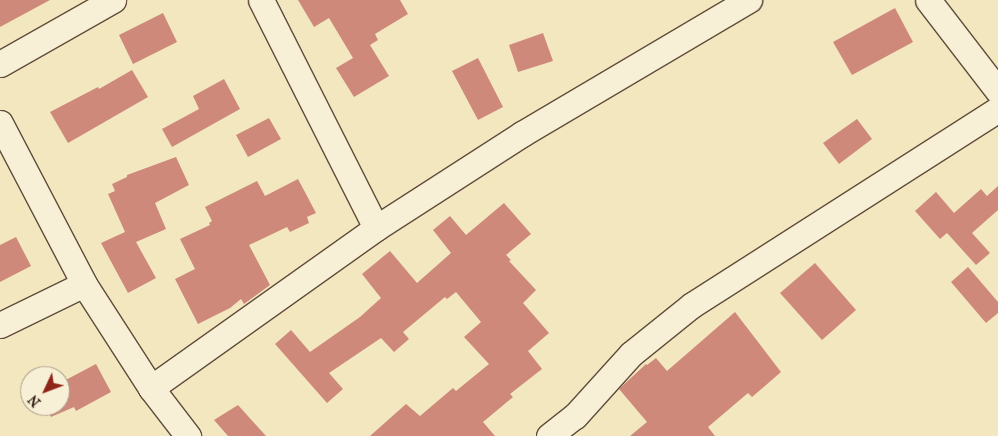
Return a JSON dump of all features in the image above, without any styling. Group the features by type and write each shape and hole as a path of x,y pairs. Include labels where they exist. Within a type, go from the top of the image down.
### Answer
{"street":[{"path":"0,64 113,0"},
{"path":"261,0 376,228"},
{"path":"151,388 376,228 522,134 749,0"},
{"path":"928,0 998,91"},
{"path":"549,436 575,416 631,354 692,305 998,109"},
{"path":"0,123 84,284 151,388 188,436"},
{"path":"0,325 84,284"}],"building":[{"path":"0,0 50,0 0,27"},
{"path":"298,0 400,0 408,14 375,34 378,40 370,45 389,76 354,97 336,68 353,58 329,18 314,27"},
{"path":"895,8 913,42 852,75 833,42"},
{"path":"163,13 177,42 133,64 119,35"},
{"path":"543,33 553,61 518,72 509,45"},
{"path":"478,58 503,107 478,120 452,71"},
{"path":"132,70 148,97 68,143 50,112 98,87 99,89"},
{"path":"224,79 240,109 172,147 162,129 199,109 193,96"},
{"path":"269,118 281,139 248,157 236,135"},
{"path":"857,119 872,139 839,164 823,143"},
{"path":"176,157 189,185 155,203 166,229 136,242 156,278 128,293 101,243 125,232 108,194 115,191 112,184 127,177 127,175"},
{"path":"298,179 316,213 307,217 309,223 290,232 287,227 249,245 270,285 244,304 241,299 230,308 198,324 175,279 195,269 180,239 210,225 209,223 212,221 205,207 257,181 265,196"},
{"path":"998,186 998,210 972,233 990,253 976,265 947,233 940,239 915,211 936,192 954,213 981,189 987,196"},
{"path":"504,203 531,234 506,255 511,260 509,261 536,290 523,303 549,333 528,351 542,369 510,394 513,397 483,422 495,436 370,436 406,404 420,416 453,388 456,391 489,364 464,337 481,322 456,292 447,299 445,297 403,332 409,339 394,352 381,338 329,373 343,389 327,403 275,344 291,330 310,352 360,317 381,298 362,274 390,251 417,283 451,253 433,230 450,216 466,235"},
{"path":"16,237 31,266 0,282 0,245"},
{"path":"815,263 856,310 822,340 780,293"},
{"path":"968,267 998,302 998,313 986,323 951,282"},
{"path":"735,312 781,372 752,397 748,393 708,427 715,436 630,436 647,422 619,389 646,364 656,358 667,371"},
{"path":"96,364 111,392 76,411 74,407 70,409 70,378"},
{"path":"238,405 266,436 228,436 214,420"}]}
